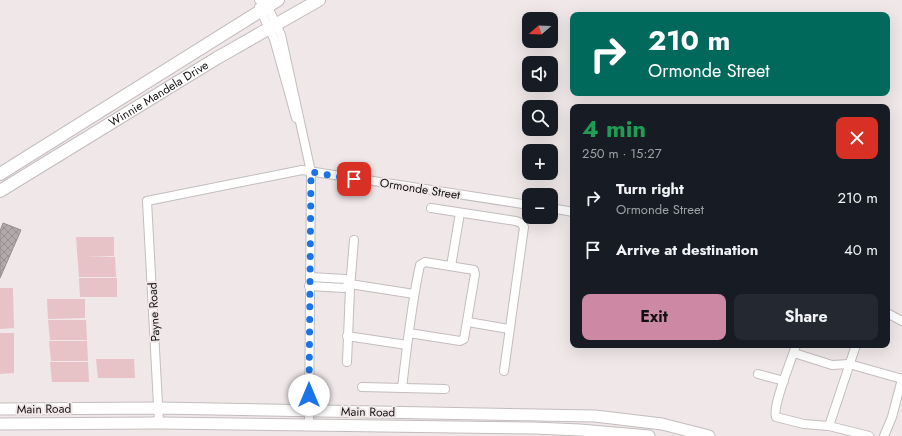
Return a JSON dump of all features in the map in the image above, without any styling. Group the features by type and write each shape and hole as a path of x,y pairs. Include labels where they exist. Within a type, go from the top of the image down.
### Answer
{"main road":[{"name":"Winnie Mandela Drive","path":"0,174 261,5 278,0"},
{"name":"Winnie Mandela Drive","path":"0,191 177,82 273,25 319,0"},
{"name":"Main Road","path":"0,409 159,408 595,416 662,424 709,436"},
{"name":"Main Road","path":"0,424 159,423 580,430 649,436"}],"street":[{"path":"261,5 273,25 287,58 298,108 300,128 311,172 308,425"},
{"name":"Ormonde Street","path":"148,201 299,170 522,204"},
{"name":"Payne Road","path":"148,201 159,423"},
{"path":"431,208 516,221 521,223 524,227 504,371"},
{"path":"558,209 570,211"},
{"path":"451,266 460,212"},
{"path":"347,362 347,336 354,240"},
{"path":"402,388 407,345 414,294 421,264 425,262 470,269 475,273 465,338 460,341 409,333"},
{"path":"310,277 345,279 350,284 414,294"},
{"path":"309,286 344,288 350,284"},
{"path":"890,315 902,321"},
{"path":"468,322 509,329"},
{"path":"347,336 407,345"},
{"path":"829,426 855,348"},
{"path":"869,436 829,426 804,424 776,417 784,381 795,349 837,366 849,364 902,379 900,399 884,436"},
{"path":"758,374 784,381"},
{"path":"362,387 445,389"}],"shaded area":[{"path":"76,237 114,237 114,256 83,257 115,257 116,277 79,277"},
{"path":"79,278 117,278 117,297 80,297"},
{"path":"0,288 13,288 14,328 0,329"},
{"path":"47,299 85,299 85,318 48,319"},
{"path":"48,320 86,320 87,340 50,340"},
{"path":"0,333 14,333 14,373 0,374"},
{"path":"49,341 87,341 88,361 51,361"},
{"path":"96,359 134,359 135,378 98,378"},
{"path":"50,362 88,362 89,382 52,382"}],"building":[{"path":"3,223 21,230 0,278 0,231"}],"route":[{"path":"309,395 311,172 354,179"}]}
